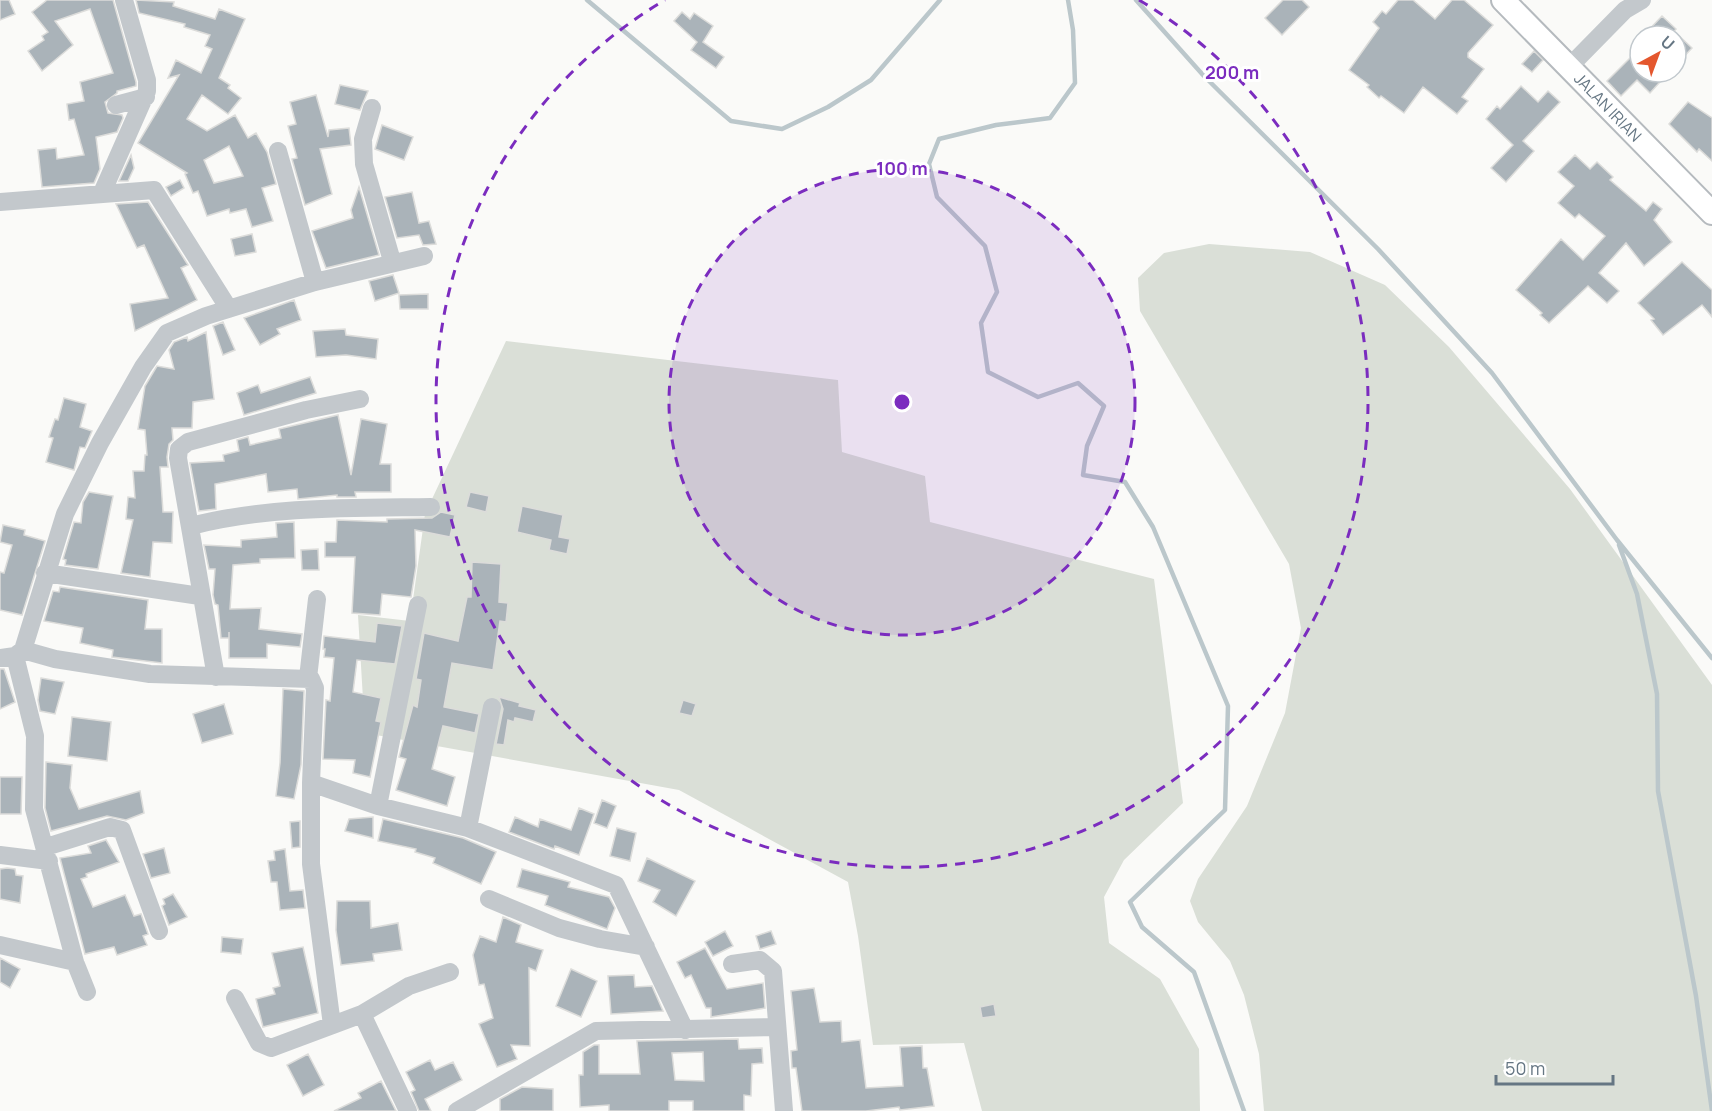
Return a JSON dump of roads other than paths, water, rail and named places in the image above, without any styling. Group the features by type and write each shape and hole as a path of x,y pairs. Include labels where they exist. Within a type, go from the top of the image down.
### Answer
{"main road":[{"name":"JALAN IRIAN","path":"1503,0 1712,213"}],"street":[{"path":"102,193 146,97 147,80 124,0"},
{"path":"1569,68 1625,10 1642,0"},
{"path":"116,105 146,97"},
{"path":"372,108 363,139 364,164 392,261"},
{"path":"278,151 315,282"},
{"path":"0,202 149,189 157,192 229,309"},
{"path":"87,992 75,962 48,854 34,809 35,736 13,655 65,514 89,465 159,343 180,326 315,282 392,261 424,256"},
{"path":"216,677 200,596 178,458 182,445 306,410 360,399"},
{"path":"190,526 221,519 283,512 431,507"},
{"path":"45,573 200,596"},
{"path":"308,678 317,599"},
{"path":"378,806 418,605"},
{"path":"13,655 55,659 150,674 308,678 313,681 315,688 311,783 311,864 332,1025"},
{"path":"468,828 492,707"},
{"path":"311,783 378,806 468,828 616,885 685,1030"},
{"path":"0,855 48,854 110,827 122,830 159,931"},
{"path":"489,899 559,928 600,939 646,947"},
{"path":"0,945 75,962"},
{"path":"732,964 760,960 770,966 774,974 784,1111"},
{"path":"235,998 260,1043 267,1048 362,1014 409,986 450,972"},
{"path":"362,1014 408,1111"},
{"path":"457,1111 593,1032 777,1027"}],"waterway":[{"path":"587,0 731,121 782,129 828,107 871,80 940,0"},
{"path":"1068,0 1073,30 1075,83 1050,118 996,125 939,139 929,164 937,197 985,246 997,292 981,323 988,372 1038,397 1078,383 1104,406 1087,446 1083,475 1125,482 1153,527 1228,706 1225,810 1130,902 1142,927 1194,972 1244,1111"},
{"path":"1136,0 1203,75 1378,249 1492,373 1617,540 1712,658"},
{"path":"1619,545 1637,594 1657,694 1658,791 1696,996 1712,1111"}]}
